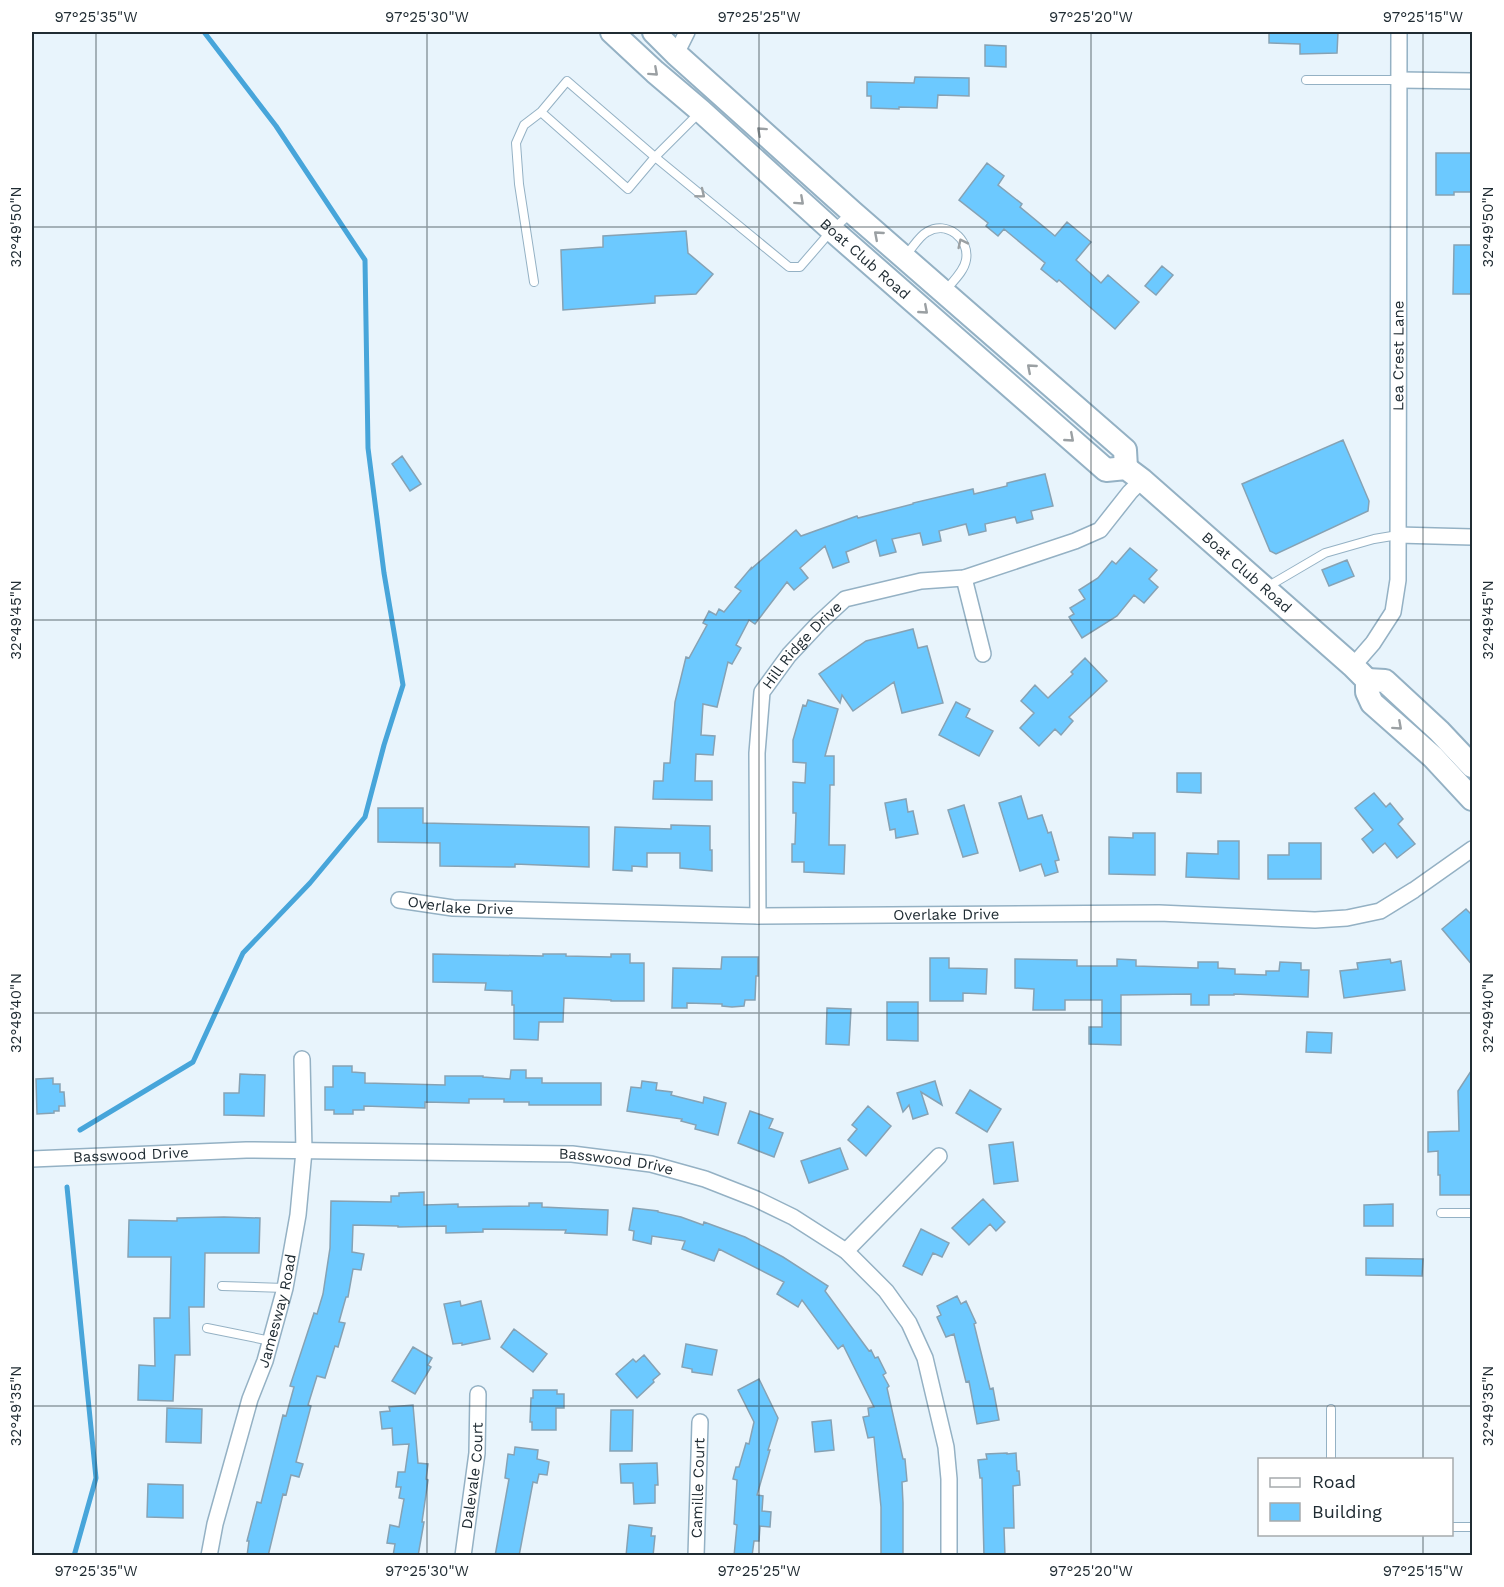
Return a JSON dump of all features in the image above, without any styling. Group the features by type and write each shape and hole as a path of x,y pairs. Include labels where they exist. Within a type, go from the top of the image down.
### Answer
{"main road":[{"name":"Boat Club Road","path":"612,32 832,230 1106,470 1134,474"},
{"name":"Boat Club Road","path":"654,32 852,212 1125,450 1134,474 1360,673 1385,681 1473,766"},
{"name":"Boat Club Road","path":"1360,673 1372,703 1433,757 1473,799"}],"street":[{"path":"676,54 687,32"},
{"name":"Lea Crest Lane","path":"1360,673 1373,643 1393,612 1398,580 1399,32"},
{"path":"1399,80 1473,81"},
{"name":"Hill Ridge Drive","path":"758,916 757,753 762,692 789,655 819,622 845,599 921,581 964,578 1075,541 1100,530 1130,492 1134,474"},
{"path":"1398,535 1473,537"},
{"path":"964,578 983,654"},
{"name":"Overlake Drive","path":"399,900 453,908 758,916 1158,913 1315,920 1347,918 1380,911 1473,849"},
{"name":"Jamesway Road","path":"209,1556 214,1524 250,1399 265,1361 285,1288 298,1215 304,1151 302,1059"},
{"name":"Basswood Drive","path":"32,1159 246,1150 572,1154 651,1164 705,1179 756,1198 793,1217 846,1251 886,1291 909,1323 925,1358 946,1447 949,1479 949,1556"},
{"path":"846,1251 939,1156"},
{"name":"Dalevale Court","path":"463,1556 477,1453 478,1394"},
{"name":"Camille Court","path":"696,1556 700,1422"}],"lane":[{"path":"1306,80 1399,80"},
{"path":"534,282 519,184 516,143 524,125 541,112 567,81 789,267 800,267 832,230 852,212"},
{"path":"541,112 628,189 701,111"},
{"path":"904,258 926,232 936,228 948,229 958,234 964,242 966,263 960,274 944,292"},
{"path":"1264,589 1325,553 1374,538 1398,535"},
{"path":"1441,1213 1473,1213"},
{"path":"222,1286 285,1288"},
{"path":"207,1328 271,1341"},
{"path":"1331,1408 1331,1458"},
{"path":"1453,1527 1473,1527"}],"building":[{"path":"1269,32 1338,32 1337,53 1300,54 1300,44 1269,43"},
{"path":"985,45 1006,46 1006,67 985,66"},
{"path":"915,77 969,78 969,96 938,95 937,108 871,108 871,96 867,96 867,82 914,83"},
{"path":"1436,153 1473,153 1473,192 1436,195"},
{"path":"987,163 1004,176 998,185 1022,204 1020,207 1055,236 1067,222 1091,242 1076,260 1101,283 1108,275 1139,302 1115,329 1059,280 1057,282 1041,269 1045,263 1004,229 998,236 986,226 988,223 959,200"},
{"path":"686,231 688,253 713,274 696,294 655,296 655,303 563,310 561,250 603,247 603,236"},
{"path":"1454,245 1473,245 1473,294 1453,294"},
{"path":"1162,266 1173,275 1156,295 1145,286"},
{"path":"1343,440 1369,501 1368,511 1276,554 1270,551 1242,484"},
{"path":"402,456 421,484 410,491 392,464"},
{"path":"1045,474 1053,506 1031,511 1033,519 1017,523 1015,517 985,524 986,531 969,535 966,524 939,531 941,541 923,545 920,533 892,539 896,552 880,556 876,540 846,552 849,562 833,568 825,546 800,568 808,578 794,590 787,582 755,624 749,620 736,645 741,648 732,664 728,662 717,707 703,704 701,735 715,736 713,755 696,754 695,781 712,781 712,800 653,799 654,781 663,781 664,763 670,763 675,702 686,657 689,658 707,625 703,623 709,611 716,615 719,609 724,612 741,591 735,587 751,568 796,530 801,536 857,516 858,518 973,489 974,494"},
{"path":"1130,548 1157,570 1149,579 1158,587 1144,603 1134,595 1117,616 1082,638 1069,617 1074,614 1070,608 1085,599 1079,590 1098,578 1112,561 1116,564"},
{"path":"1347,560 1354,576 1329,586 1322,570"},
{"path":"913,629 918,648 927,646 943,703 902,713 894,682 853,711 842,695 840,703 819,674 866,641"},
{"path":"1085,658 1107,681 1069,717 1073,721 1061,735 1055,729 1039,746 1020,728 1034,713 1021,701 1035,685 1048,698 1073,674 1071,672"},
{"path":"808,700 838,709 825,756 834,756 834,785 830,785 829,845 845,845 844,874 804,872 804,862 792,862 796,813 793,813 793,782 805,783 806,763 793,762 793,740 803,705 806,706"},
{"path":"956,702 970,709 966,717 993,731 979,756 939,735"},
{"path":"1177,773 1201,773 1201,793 1177,792"},
{"path":"1374,793 1386,807 1390,803 1403,819 1398,824 1415,844 1397,858 1385,843 1373,853 1362,839 1373,830 1355,808"},
{"path":"1021,796 1028,819 1042,815 1048,833 1051,832 1059,860 1055,861 1058,872 1045,876 1041,864 1020,871 999,803"},
{"path":"906,799 908,812 913,811 918,834 896,838 895,829 890,830 885,803"},
{"path":"964,805 978,853 963,857 948,810"},
{"path":"378,808 423,808 423,823 589,827 589,867 515,864 515,867 440,866 440,843 378,842"},
{"path":"671,825 710,826 712,871 680,868 680,853 647,853 647,867 632,866 632,871 613,870 615,827 671,829"},
{"path":"1133,833 1155,833 1155,875 1109,874 1109,837 1133,838"},
{"path":"1218,841 1239,841 1239,879 1186,877 1187,853 1218,854"},
{"path":"1289,843 1321,843 1321,879 1268,879 1268,855 1289,855"},
{"path":"1466,909 1473,916 1473,966 1442,929"},
{"path":"433,954 543,956 543,954 566,954 566,956 611,957 611,954 630,954 630,963 644,963 644,1001 564,998 563,1022 539,1022 538,1040 514,1039 512,991 485,990 486,983 433,982"},
{"path":"722,957 758,957 755,1000 745,1000 744,1006 687,1003 687,1008 672,1008 673,968 721,969"},
{"path":"930,958 949,958 949,968 987,969 986,994 963,993 963,1001 930,1001"},
{"path":"1015,959 1077,960 1077,966 1117,966 1117,959 1136,960 1136,966 1198,968 1198,962 1218,962 1218,968 1235,969 1235,974 1266,975 1266,971 1279,971 1280,962 1301,963 1301,970 1309,970 1308,997 1209,995 1209,1005 1191,1005 1191,994 1121,995 1121,1045 1089,1044 1089,1027 1102,1027 1102,1000 1065,1000 1065,1010 1033,1010 1034,989 1015,988"},
{"path":"1390,959 1391,963 1401,961 1405,990 1344,998 1340,971 1358,969 1357,963"},
{"path":"887,1002 918,1002 918,1041 887,1040"},
{"path":"827,1008 851,1009 849,1045 826,1044"},
{"path":"1307,1032 1332,1033 1331,1053 1306,1052"},
{"path":"333,1066 352,1066 352,1072 365,1073 365,1083 445,1085 445,1076 510,1079 511,1070 526,1070 526,1078 542,1078 542,1083 601,1083 601,1105 529,1105 529,1102 504,1102 504,1099 469,1099 469,1103 425,1102 425,1108 364,1106 364,1110 353,1110 353,1114 334,1114 334,1110 325,1110 325,1087 333,1087"},
{"path":"1473,1068 1473,1195 1440,1195 1438,1151 1428,1152 1428,1132 1459,1131 1458,1091"},
{"path":"240,1074 265,1075 264,1116 224,1115 224,1093 239,1093"},
{"path":"53,1078 53,1084 60,1084 60,1092 64,1092 65,1106 59,1106 59,1111 54,1111 54,1113 37,1114 36,1079"},
{"path":"642,1081 657,1083 656,1090 672,1092 671,1095 703,1103 704,1097 726,1103 718,1135 695,1129 696,1125 681,1121 682,1119 627,1111 631,1087 641,1088"},
{"path":"935,1081 942,1105 921,1092 928,1114 913,1119 909,1105 903,1112 897,1093"},
{"path":"970,1090 1001,1109 987,1132 956,1113"},
{"path":"868,1106 891,1126 866,1156 848,1140 857,1129 852,1125"},
{"path":"750,1111 773,1119 769,1128 783,1133 774,1157 738,1143"},
{"path":"1013,1142 1018,1181 994,1184 989,1145"},
{"path":"840,1148 848,1169 809,1183 801,1161"},
{"path":"424,1192 424,1205 529,1206 529,1203 542,1203 542,1207 608,1210 607,1235 565,1233 566,1230 483,1229 483,1232 446,1233 446,1226 353,1225 352,1252 364,1254 361,1270 353,1269 348,1297 346,1297 339,1322 345,1323 338,1347 335,1346 325,1378 317,1376 308,1405 311,1406 296,1462 303,1464 299,1477 291,1475 286,1495 283,1494 268,1556 247,1556 249,1541 247,1541 257,1502 261,1503 283,1415 286,1416 294,1387 290,1386 314,1313 317,1314 323,1294 330,1248 331,1201 391,1202 391,1196 399,1196 399,1193"},
{"path":"983,1199 1005,1222 996,1231 990,1224 969,1245 952,1228"},
{"path":"1393,1204 1393,1226 1364,1226 1364,1205"},
{"path":"633,1208 658,1211 703,1225 704,1222 745,1237 783,1257 828,1286 825,1291 869,1351 871,1350 875,1358 878,1357 886,1373 883,1375 889,1386 887,1388 903,1459 905,1459 907,1481 902,1482 903,1555 881,1555 881,1507 874,1437 868,1438 863,1417 869,1416 868,1408 874,1407 843,1345 838,1349 802,1300 798,1307 777,1294 784,1282 719,1249 714,1261 682,1249 685,1241 652,1236 651,1244 633,1240 634,1231 629,1230"},
{"path":"177,1218 260,1218 259,1253 205,1253 204,1307 189,1307 190,1355 175,1355 173,1401 138,1400 139,1365 155,1366 154,1318 170,1318 171,1257 128,1257 129,1220 177,1221"},
{"path":"921,1229 949,1243 942,1257 933,1253 922,1275 903,1266"},
{"path":"1366,1258 1423,1259 1422,1276 1366,1275"},
{"path":"957,1296 961,1304 966,1301 976,1323 974,1324 990,1389 993,1388 999,1420 977,1424 969,1381 966,1382 954,1334 946,1337 937,1317 941,1315 937,1306"},
{"path":"460,1301 461,1306 481,1301 490,1339 462,1345 462,1343 453,1344 444,1304"},
{"path":"514,1329 547,1354 533,1372 501,1347"},
{"path":"686,1344 717,1350 712,1375 692,1372 692,1369 682,1367"},
{"path":"413,1347 432,1358 428,1365 431,1367 415,1394 392,1381"},
{"path":"644,1355 660,1374 637,1398 616,1374 633,1359 636,1362"},
{"path":"759,1379 778,1418 757,1495 763,1496 762,1511 771,1512 770,1527 760,1526 759,1541 754,1541 752,1556 734,1556 737,1480 733,1479 746,1443 749,1444 754,1422 738,1390"},
{"path":"533,1390 557,1390 557,1394 564,1394 564,1408 556,1408 556,1430 532,1430 532,1422 530,1422"},
{"path":"413,1405 418,1463 428,1464 422,1522 424,1522 418,1556 393,1556 395,1544 387,1543 390,1525 399,1527 404,1499 399,1498 401,1487 396,1487 398,1472 405,1472 409,1444 393,1445 392,1428 382,1429 380,1412 390,1411 389,1407"},
{"path":"167,1408 202,1409 201,1443 166,1442"},
{"path":"611,1410 633,1410 632,1451 610,1451"},
{"path":"831,1420 834,1450 815,1452 812,1422"},
{"path":"515,1447 538,1450 537,1459 549,1462 547,1475 539,1474 537,1483 533,1482 519,1556 495,1556 509,1479 505,1478 508,1454 514,1455"},
{"path":"1016,1453 1017,1471 1019,1471 1020,1485 1013,1486 1014,1528 1004,1528 1005,1556 984,1556 982,1478 980,1478 978,1460 987,1459 986,1454"},
{"path":"657,1463 658,1485 655,1485 655,1503 634,1504 633,1483 621,1483 620,1464"},
{"path":"148,1484 183,1485 183,1518 147,1517"},
{"path":"629,1525 652,1528 651,1536 655,1536 653,1556 626,1556"}],"waterway":[{"path":"80,1130 193,1062 243,953 310,883 365,817 403,685 384,573 368,448 365,260 276,126 204,32"},
{"path":"67,1187 96,1478 74,1556"}]}
